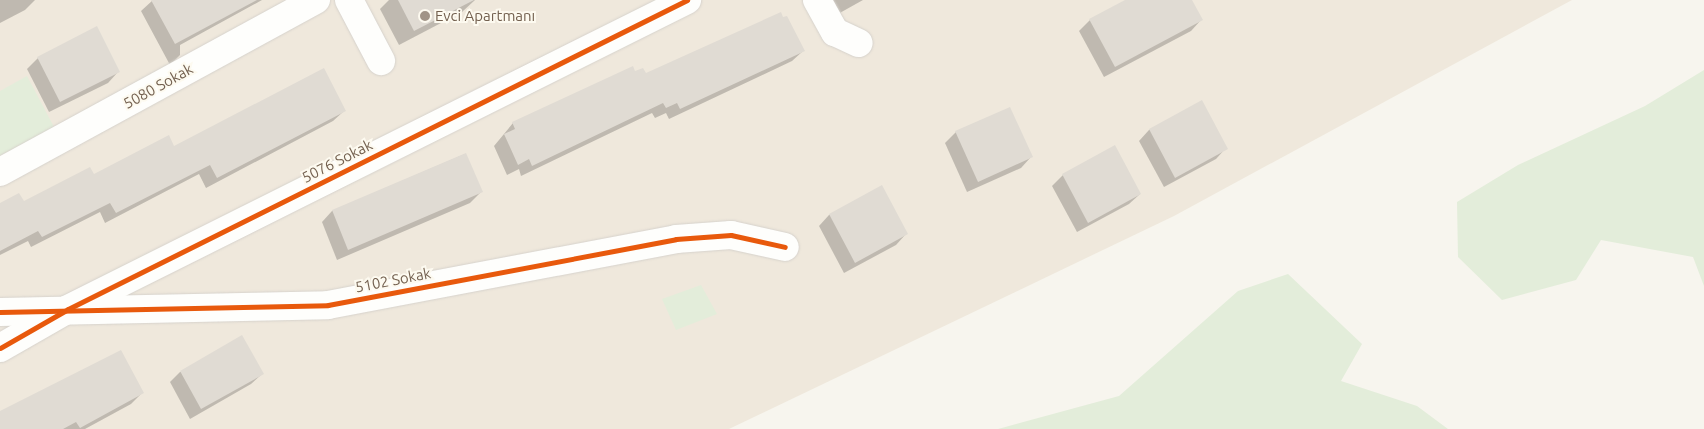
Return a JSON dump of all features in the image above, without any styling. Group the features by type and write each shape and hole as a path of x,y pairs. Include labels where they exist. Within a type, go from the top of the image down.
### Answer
{"street":[{"name":"5080 Sokak","path":"0,172 316,0"},
{"path":"349,0 381,61"},
{"name":"5076 Sokak","path":"0,348 68,309 686,0"},
{"path":"817,0 835,32 859,43"},
{"name":"5102 Sokak","path":"0,312 68,309 328,305 676,239 731,235 785,247"}],"shaded area":[{"path":"0,0 1572,0 1174,216 729,429 0,429"}],"green space":[{"path":"1704,70 1704,286 1693,257 1601,240 1576,280 1502,300 1458,257 1457,202 1518,165 1645,106"},
{"path":"27,76 54,127 0,156 0,91"},
{"path":"1288,274 1362,344 1341,381 1417,406 1448,429 998,429 1119,396 1238,291"},
{"path":"701,285 717,314 676,330 662,299"}],"building":[{"path":"151,0 257,0 175,44"},
{"name":"Evci Apartmanı","path":"398,0 474,0 414,31"},
{"path":"1125,0 1192,0 1203,20 1115,67 1089,19"},
{"path":"781,12 783,17 787,16 805,51 680,109 677,103 666,108 663,103 532,166 529,159 518,165 504,134 515,129 512,122 633,66 635,71 643,68 646,73"},
{"path":"97,26 120,72 60,102 37,57"},
{"path":"324,68 346,111 217,178 210,165 116,213 110,203 42,237 38,231 0,251 0,203 19,193 24,201 90,167 94,174 169,135 174,146"},
{"path":"1202,100 1228,149 1175,178 1149,129"},
{"path":"1010,107 1033,157 978,182 955,131"},
{"path":"1115,145 1141,194 1088,223 1062,174"},
{"path":"466,153 483,192 348,250 332,210"},
{"path":"882,185 908,234 855,263 829,214"},
{"path":"242,335 264,374 201,409 180,371"},
{"path":"121,350 144,393 80,428 76,422 63,429 0,429 0,411"}],"cycle path":[{"path":"0,348 68,309 687,0"},
{"path":"0,312 328,305 676,239 731,235 785,247"}],"place":[{"name":"Evci Apartmanı","path":"425,16"}]}
